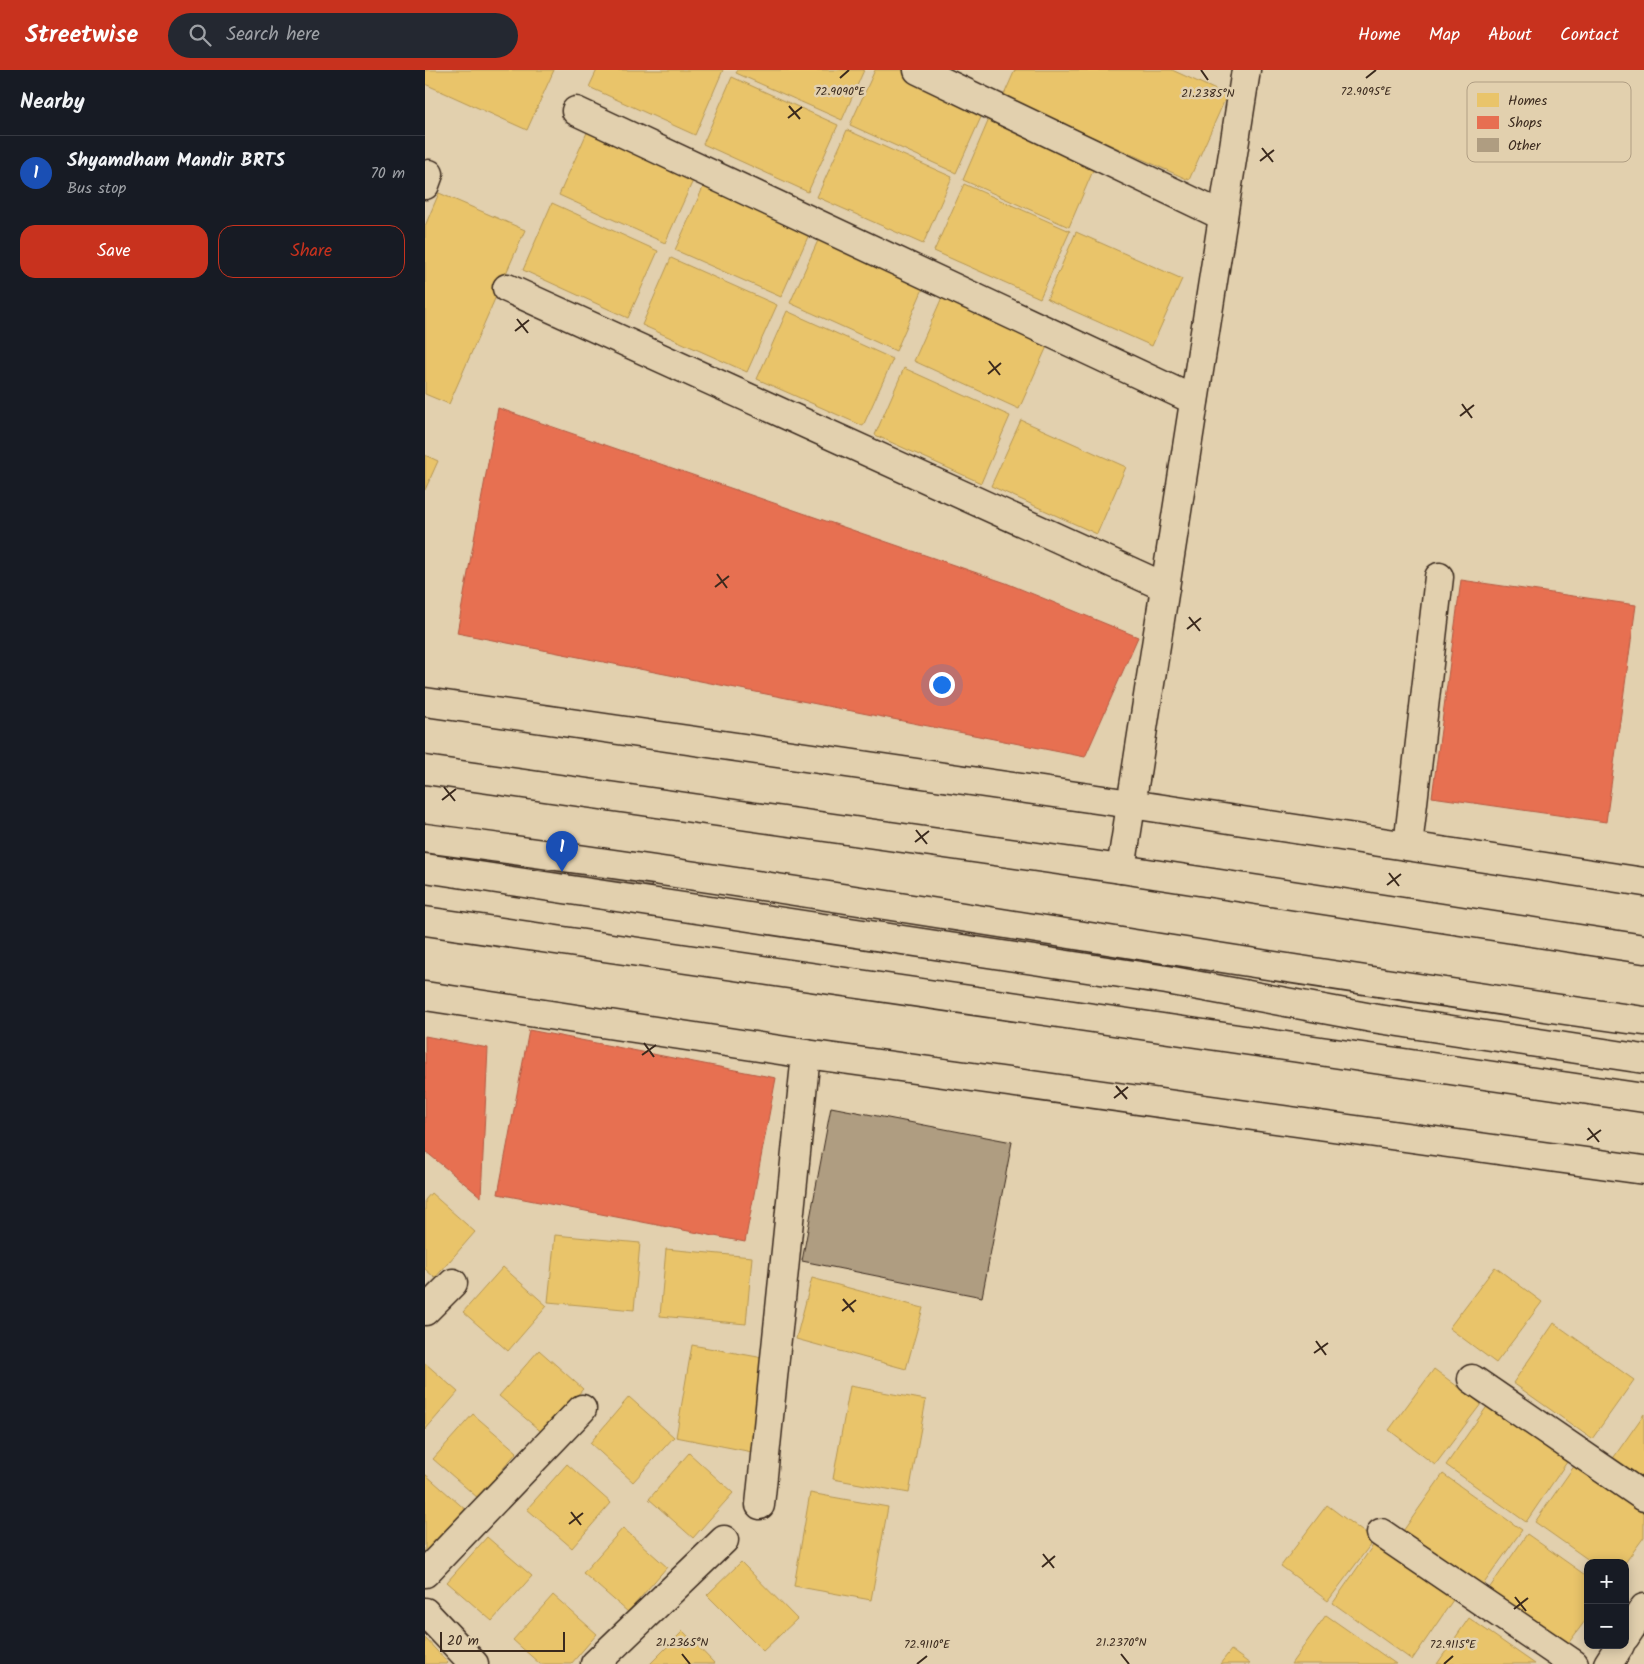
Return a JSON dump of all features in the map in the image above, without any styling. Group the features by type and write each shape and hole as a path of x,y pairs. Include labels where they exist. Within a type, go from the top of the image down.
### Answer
{"street":[{"path":"918,70 1223,216"},
{"path":"1121,869 1246,70"},
{"path":"576,111 1194,400"},
{"path":"507,288 1165,588"},
{"path":"1408,846 1439,576"},
{"path":"425,702 1131,804 1644,882"},
{"path":"425,770 1121,869 1644,949"},
{"path":"425,838 824,895 1644,1021"},
{"path":"425,868 1167,980 1372,1018 1644,1059"},
{"path":"425,921 1644,1098"},
{"path":"425,996 807,1054 1644,1170"},
{"path":"760,1505 807,1054"},
{"path":"425,1311 453,1283"},
{"path":"1472,1379 1644,1497"},
{"path":"425,1573 582,1409"},
{"path":"1381,1533 1574,1664"},
{"path":"595,1664 724,1540"},
{"path":"1629,1631 1644,1608"},
{"path":"425,1612 474,1664"},
{"path":"1607,1664 1617,1649"}],"building: Homes":[{"path":"425,70 554,70 527,130 425,84"},
{"path":"597,70 723,70 695,135 589,87"},
{"path":"738,70 864,70 842,120 736,73"},
{"path":"875,70 906,70 986,106 956,173 850,125"},
{"path":"1015,70 1172,70 1227,95 1189,180 1003,97"},
{"path":"732,77 838,125 808,192 703,144"},
{"path":"992,112 1098,159 1069,227 963,180"},
{"path":"589,128 695,176 665,243 559,195"},
{"path":"847,130 952,177 923,244 817,197"},
{"path":"705,183 811,230 781,297 675,250"},
{"path":"964,184 1070,231 1040,298 934,251"},
{"path":"439,193 525,230 449,404 425,394 425,226"},
{"path":"552,203 658,251 628,318 523,270"},
{"path":"1076,232 1182,279 1152,346 1047,299"},
{"path":"820,236 925,284 896,351 790,303"},
{"path":"671,258 777,305 747,372 642,325"},
{"path":"943,295 1049,342 1019,409 914,361"},
{"path":"787,311 893,359 863,426 757,379"},
{"path":"904,368 1010,416 981,483 875,435"},
{"path":"1021,420 1126,467 1097,534 991,486"},
{"path":"425,455 438,461 425,490"},
{"path":"431,1193 475,1232 435,1278 425,1269 425,1200"},
{"path":"555,1235 640,1243 634,1310 548,1302"},
{"path":"666,1249 752,1257 746,1324 660,1316"},
{"path":"503,1267 547,1306 508,1351 463,1312"},
{"path":"1495,1267 1542,1302 1496,1363 1449,1328"},
{"path":"812,1278 923,1308 906,1369 796,1339"},
{"path":"1554,1323 1634,1380 1592,1439 1513,1383"},
{"path":"692,1345 769,1359 752,1452 676,1437"},
{"path":"539,1350 583,1389 544,1434 499,1396"},
{"path":"425,1363 458,1392 425,1430"},
{"path":"1434,1369 1481,1404 1435,1465 1389,1430"},
{"path":"850,1386 926,1400 909,1493 833,1479"},
{"path":"629,1397 674,1437 633,1482 590,1443"},
{"path":"1488,1405 1567,1462 1526,1522 1446,1465"},
{"path":"473,1414 517,1452 478,1498 433,1459"},
{"path":"1644,1414 1644,1494 1607,1467"},
{"path":"689,1453 733,1493 693,1538 649,1499"},
{"path":"1577,1462 1644,1510 1644,1537 1628,1559 1587,1559 1535,1522"},
{"path":"567,1464 611,1503 572,1548 527,1509"},
{"path":"425,1474 467,1511 425,1554"},
{"path":"1443,1474 1522,1530 1480,1589 1401,1534"},
{"path":"810,1493 888,1507 871,1600 794,1586"},
{"path":"1327,1505 1374,1540 1328,1601 1281,1566"},
{"path":"623,1528 667,1567 628,1612 583,1573"},
{"path":"1527,1534 1584,1574 1584,1622 1564,1649 1486,1593"},
{"path":"487,1537 532,1576 492,1621 447,1582"},
{"path":"1374,1544 1453,1600 1412,1660 1333,1603"},
{"path":"741,1562 797,1619 763,1651 707,1595"},
{"path":"553,1595 597,1634 571,1664 540,1664 513,1640"},
{"path":"1326,1615 1396,1664 1291,1664"},
{"path":"1469,1618 1535,1664 1437,1664"},
{"path":"683,1631 715,1664 650,1664"},
{"path":"425,1638 448,1663 447,1664 425,1664"},
{"path":"1231,1650 1250,1664 1220,1664"}],"building: Shops":[{"path":"498,408 1006,583 1138,637 1085,757 457,633"},
{"path":"1461,580 1636,605 1606,822 1432,797"},
{"path":"529,1030 776,1078 745,1242 498,1194"},
{"path":"425,1036 488,1048 481,1197 425,1151"}],"building: Other":[{"path":"458,848 653,875 650,894 455,867"},
{"path":"831,1107 1012,1142 982,1297 802,1261"}],"place":[{"name":"Shyamdham Mandir BRTS","path":"562,872"}]}
